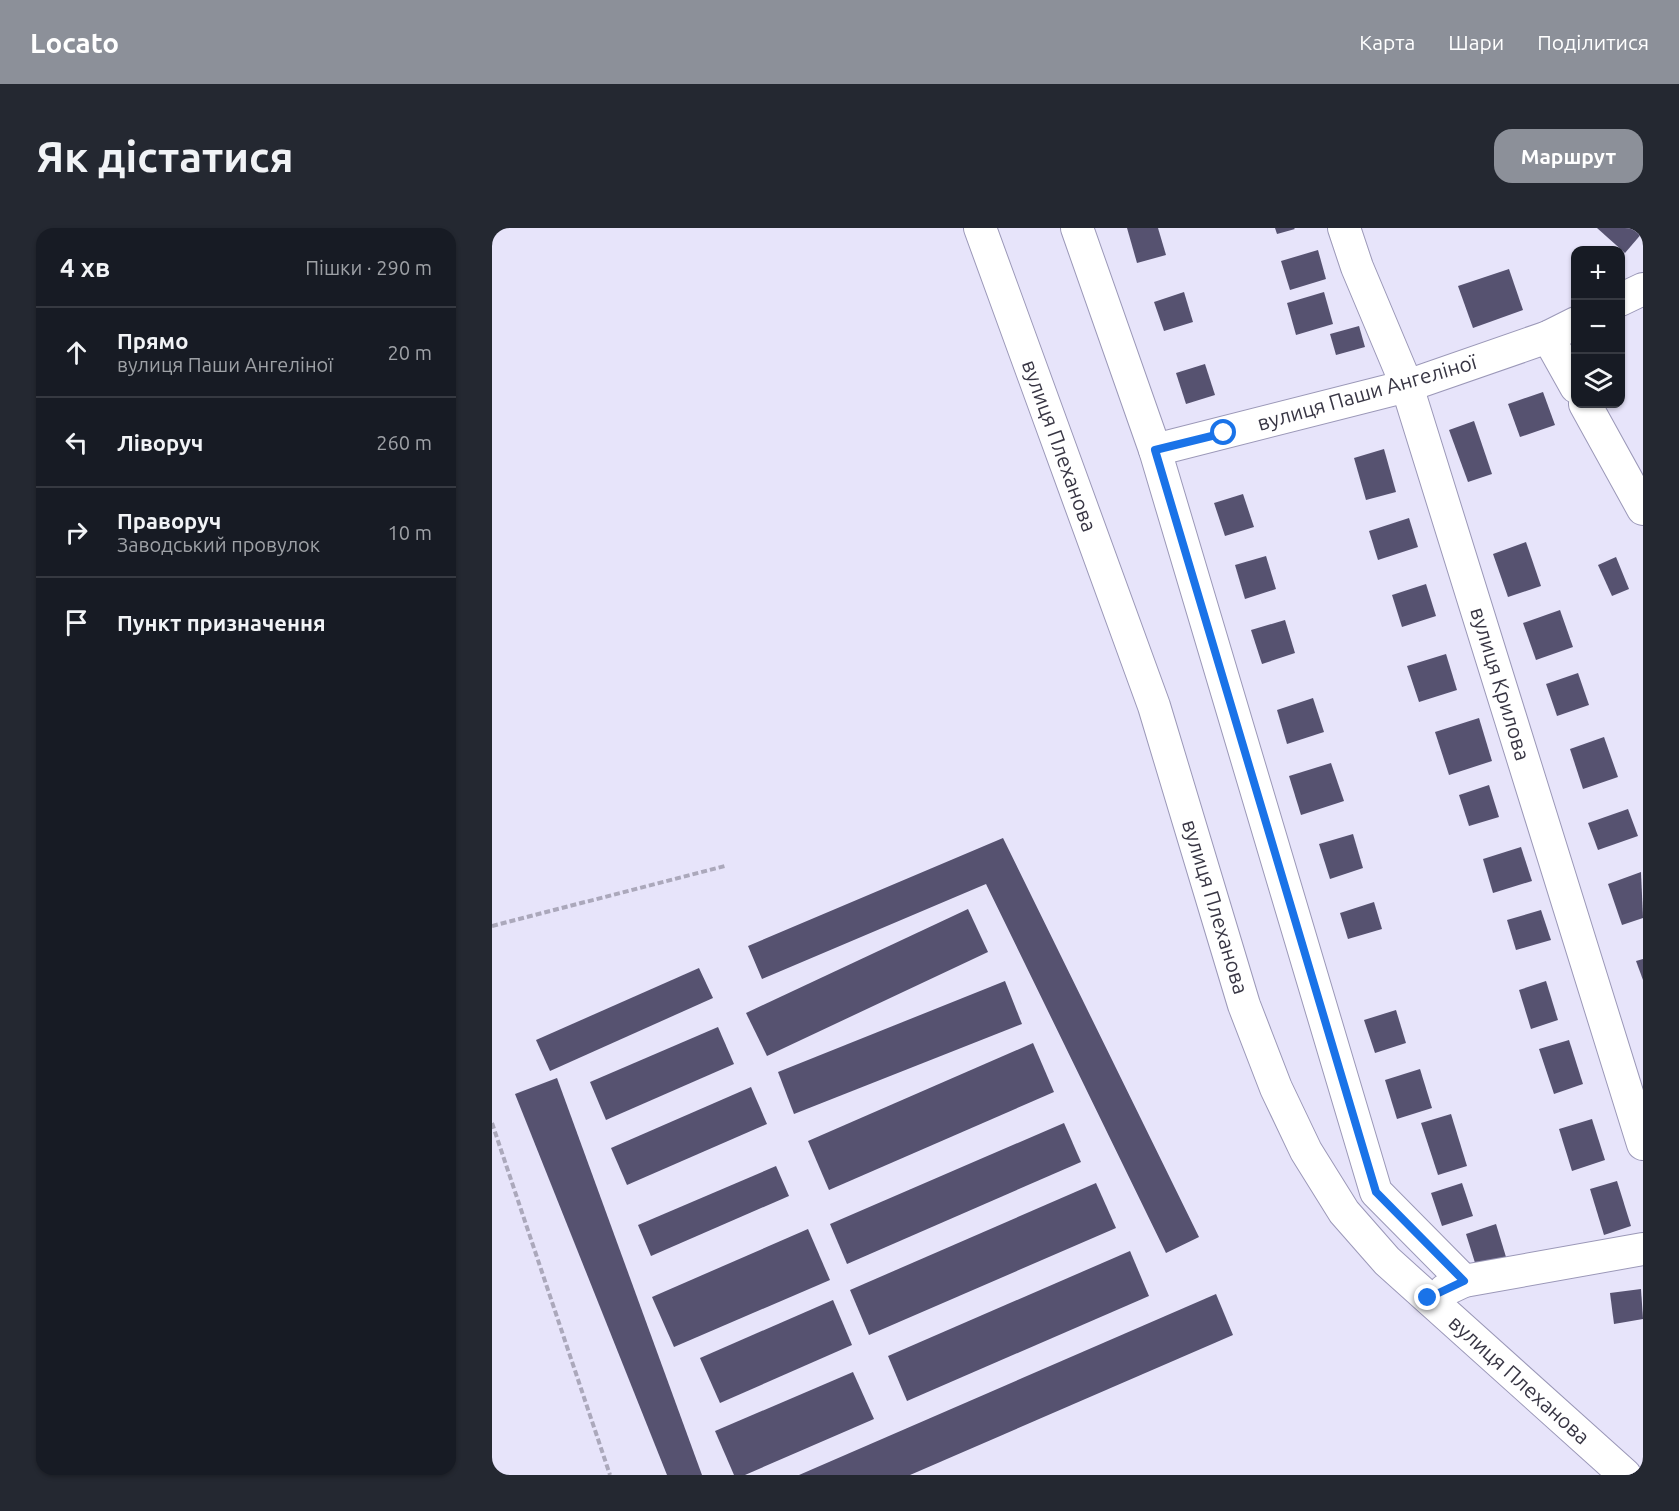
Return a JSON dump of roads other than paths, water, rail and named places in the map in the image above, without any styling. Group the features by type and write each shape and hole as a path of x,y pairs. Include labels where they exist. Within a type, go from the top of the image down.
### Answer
{"street":[{"name":"вулиця Плеханова","path":"980,228 1154,706 1244,1005 1276,1088 1306,1151 1344,1212 1387,1261 1625,1475"},
{"path":"1077,228 1155,450 1376,1192 1464,1281"},
{"name":"вулиця Крилова","path":"1344,228 1357,267 1407,386 1643,1144"},
{"path":"1625,298 1643,289"},
{"path":"1562,330 1571,369"},
{"name":"вулиця Паши Ангеліної","path":"1155,450 1407,386 1562,330"},
{"path":"1587,408 1643,509"},
{"path":"1428,1298 1464,1281 1643,1250"}]}
